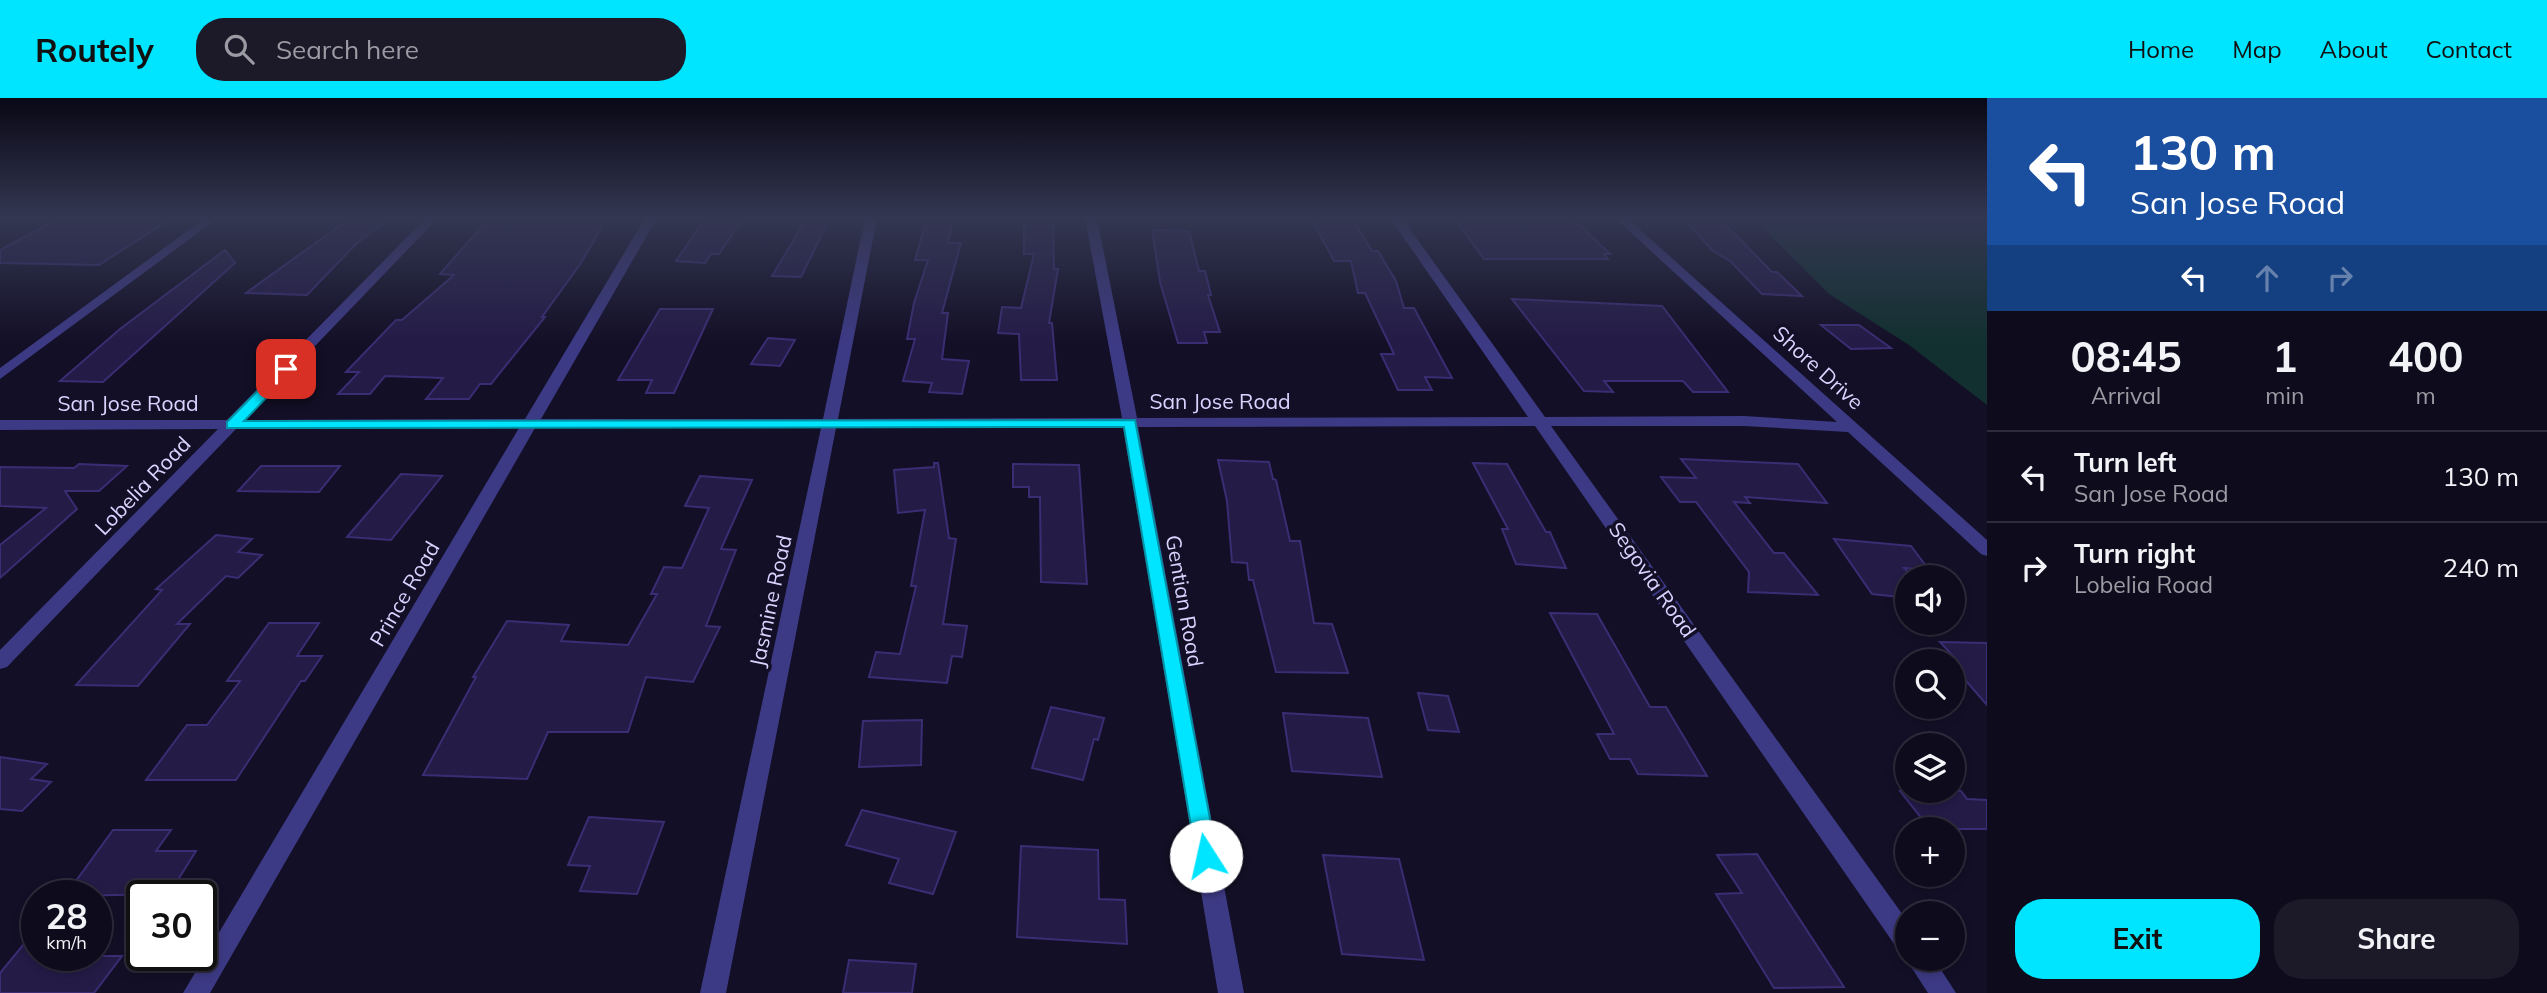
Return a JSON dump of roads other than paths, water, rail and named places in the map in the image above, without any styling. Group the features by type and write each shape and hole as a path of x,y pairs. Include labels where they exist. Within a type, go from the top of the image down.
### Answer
{"street":[{"path":"0,375 156,260"},
{"name":"Lobelia Road","path":"0,662 392,260"},
{"name":"Prince Road","path":"197,993 627,260"},
{"name":"Jasmine Road","path":"713,993 863,260"},
{"name":"Gentian Road","path":"1099,260 1231,993"},
{"name":"Segovia Road","path":"1426,260 1895,925"},
{"name":"Shore Drive","path":"1667,260 1987,550"},
{"name":"San Jose Road","path":"0,425 1744,421 1853,428"},
{"path":"1927,971 1943,993"}]}
